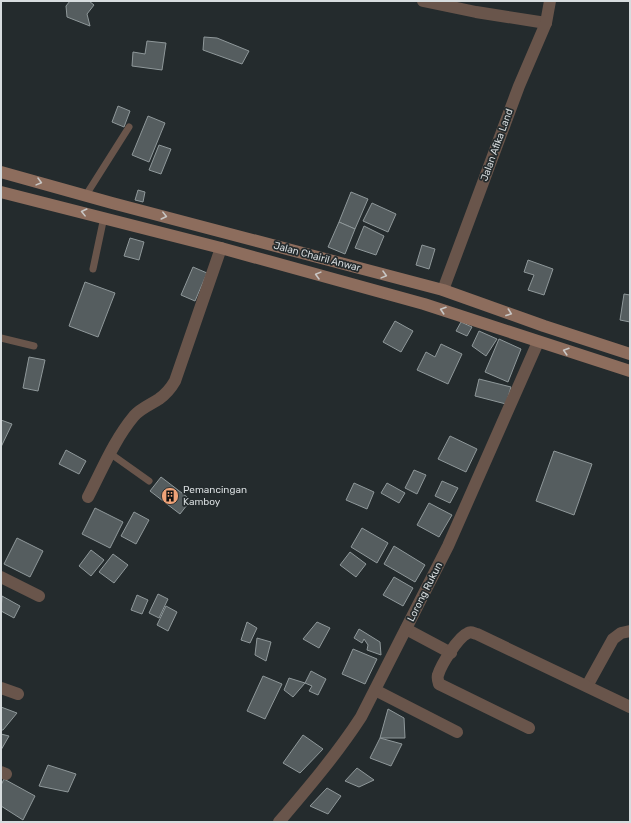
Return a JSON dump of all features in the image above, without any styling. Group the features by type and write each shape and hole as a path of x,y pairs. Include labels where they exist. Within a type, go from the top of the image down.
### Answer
{"main road":[{"name":"Jalan Chairil Anwar","path":"1,172 443,290 630,354"},
{"name":"Jalan Chairil Anwar","path":"1,192 104,217 424,304 630,371"},
{"path":"589,358 593,342"}],"street":[{"path":"423,1 477,6 546,23"},
{"name":"Jalan Afika Land","path":"443,290 519,86 546,23 550,1"},
{"path":"88,497 116,442 135,415 140,410 169,391 175,381 221,248"},
{"name":"Lorong Rukun","path":"279,822 313,783 346,740 361,717 448,546 538,342"},
{"path":"1,577 39,596"},
{"path":"406,629 451,653"},
{"path":"586,686 613,640 621,633 630,631"},
{"path":"529,728 439,684 438,674 460,639 465,634 471,632 474,633 630,707"},
{"path":"1,688 18,694"},
{"path":"375,690 457,732"}],"lane":[{"path":"86,195 129,127"},
{"path":"93,269 104,217"},
{"path":"1,338 34,346"},
{"path":"111,454 149,481"}],"building":[{"path":"70,1 89,1 94,5 87,14 90,26 67,17 66,6"},
{"path":"204,37 217,38 249,51 242,64 203,50"},
{"path":"147,41 166,43 162,70 132,66 133,52 145,54"},
{"path":"118,106 130,111 124,127 112,122"},
{"path":"148,116 165,123 149,162 132,155"},
{"path":"159,145 171,149 161,174 149,170"},
{"path":"138,190 145,192 143,202 135,200"},
{"path":"351,192 368,199 355,229 339,222"},
{"path":"372,203 396,214 388,232 363,221"},
{"path":"339,222 355,229 345,254 328,247"},
{"path":"364,226 384,236 376,255 355,248"},
{"path":"130,238 144,242 139,260 124,256"},
{"path":"422,245 435,249 429,269 416,265"},
{"path":"528,260 553,269 544,295 528,290 534,275 524,272"},
{"path":"193,267 207,273 195,301 181,295"},
{"path":"85,282 115,293 98,337 69,326"},
{"path":"624,294 630,295 630,322 620,320"},
{"path":"395,321 413,331 401,352 383,342"},
{"path":"461,322 472,327 467,336 456,331"},
{"path":"479,331 497,339 486,356 472,346"},
{"path":"499,339 521,349 508,382 485,372"},
{"path":"441,344 462,354 448,384 417,370 426,352 435,357"},
{"path":"29,357 45,360 38,391 23,388"},
{"path":"479,379 511,387 506,404 475,396"},
{"path":"1,420 12,424 1,447"},
{"path":"450,436 477,449 466,472 438,459"},
{"path":"66,450 86,461 79,474 59,464"},
{"path":"554,451 592,464 574,515 536,501"},
{"path":"414,470 426,475 417,494 405,488"},
{"name":"Pemancingan Kamboy","path":"161,477 191,500 180,514 150,491"},
{"path":"442,481 458,488 450,503 435,496"},
{"path":"354,483 374,492 367,509 346,500"},
{"path":"387,483 405,493 399,503 381,493"},
{"path":"429,503 452,515 439,537 417,525"},
{"path":"95,508 123,522 110,548 82,534"},
{"path":"134,512 149,520 136,544 121,536"},
{"path":"362,528 388,543 377,563 351,547"},
{"path":"17,538 43,551 30,577 4,564"},
{"path":"394,546 425,565 415,582 384,564"},
{"path":"91,550 104,560 91,576 79,566"},
{"path":"350,552 366,564 356,577 340,565"},
{"path":"113,554 128,565 114,583 99,572"},
{"path":"394,577 413,588 403,606 383,595"},
{"path":"158,594 168,599 159,618 149,613"},
{"path":"137,595 148,600 142,614 131,610"},
{"path":"2,596 20,606 14,618 1,611"},
{"path":"166,606 177,612 168,631 157,625"},
{"path":"247,622 257,628 250,643 241,640"},
{"path":"317,622 330,628 319,648 303,639"},
{"path":"359,629 380,642 381,655 367,650 368,645 364,639 362,643 354,638"},
{"path":"257,638 271,642 266,661 255,655"},
{"path":"353,649 377,659 365,684 342,674"},
{"path":"311,671 326,679 318,695 309,691 312,686 305,683"},
{"path":"263,676 282,684 265,719 247,711"},
{"path":"289,678 305,683 293,697 284,690"},
{"path":"1,707 17,713 3,730 1,730"},
{"path":"388,709 404,718 405,738 380,738"},
{"path":"1,734 9,736 1,750"},
{"path":"303,735 323,749 300,773 283,763"},
{"path":"380,738 402,744 391,766 370,758"},
{"path":"48,765 76,774 68,792 39,786"},
{"path":"357,768 374,780 359,787 345,781"},
{"path":"4,779 35,796 23,820 1,806 1,785"},
{"path":"327,788 341,796 328,814 310,806"}],"place":[{"name":"Pemancingan Kamboy","path":"170,496"}]}
